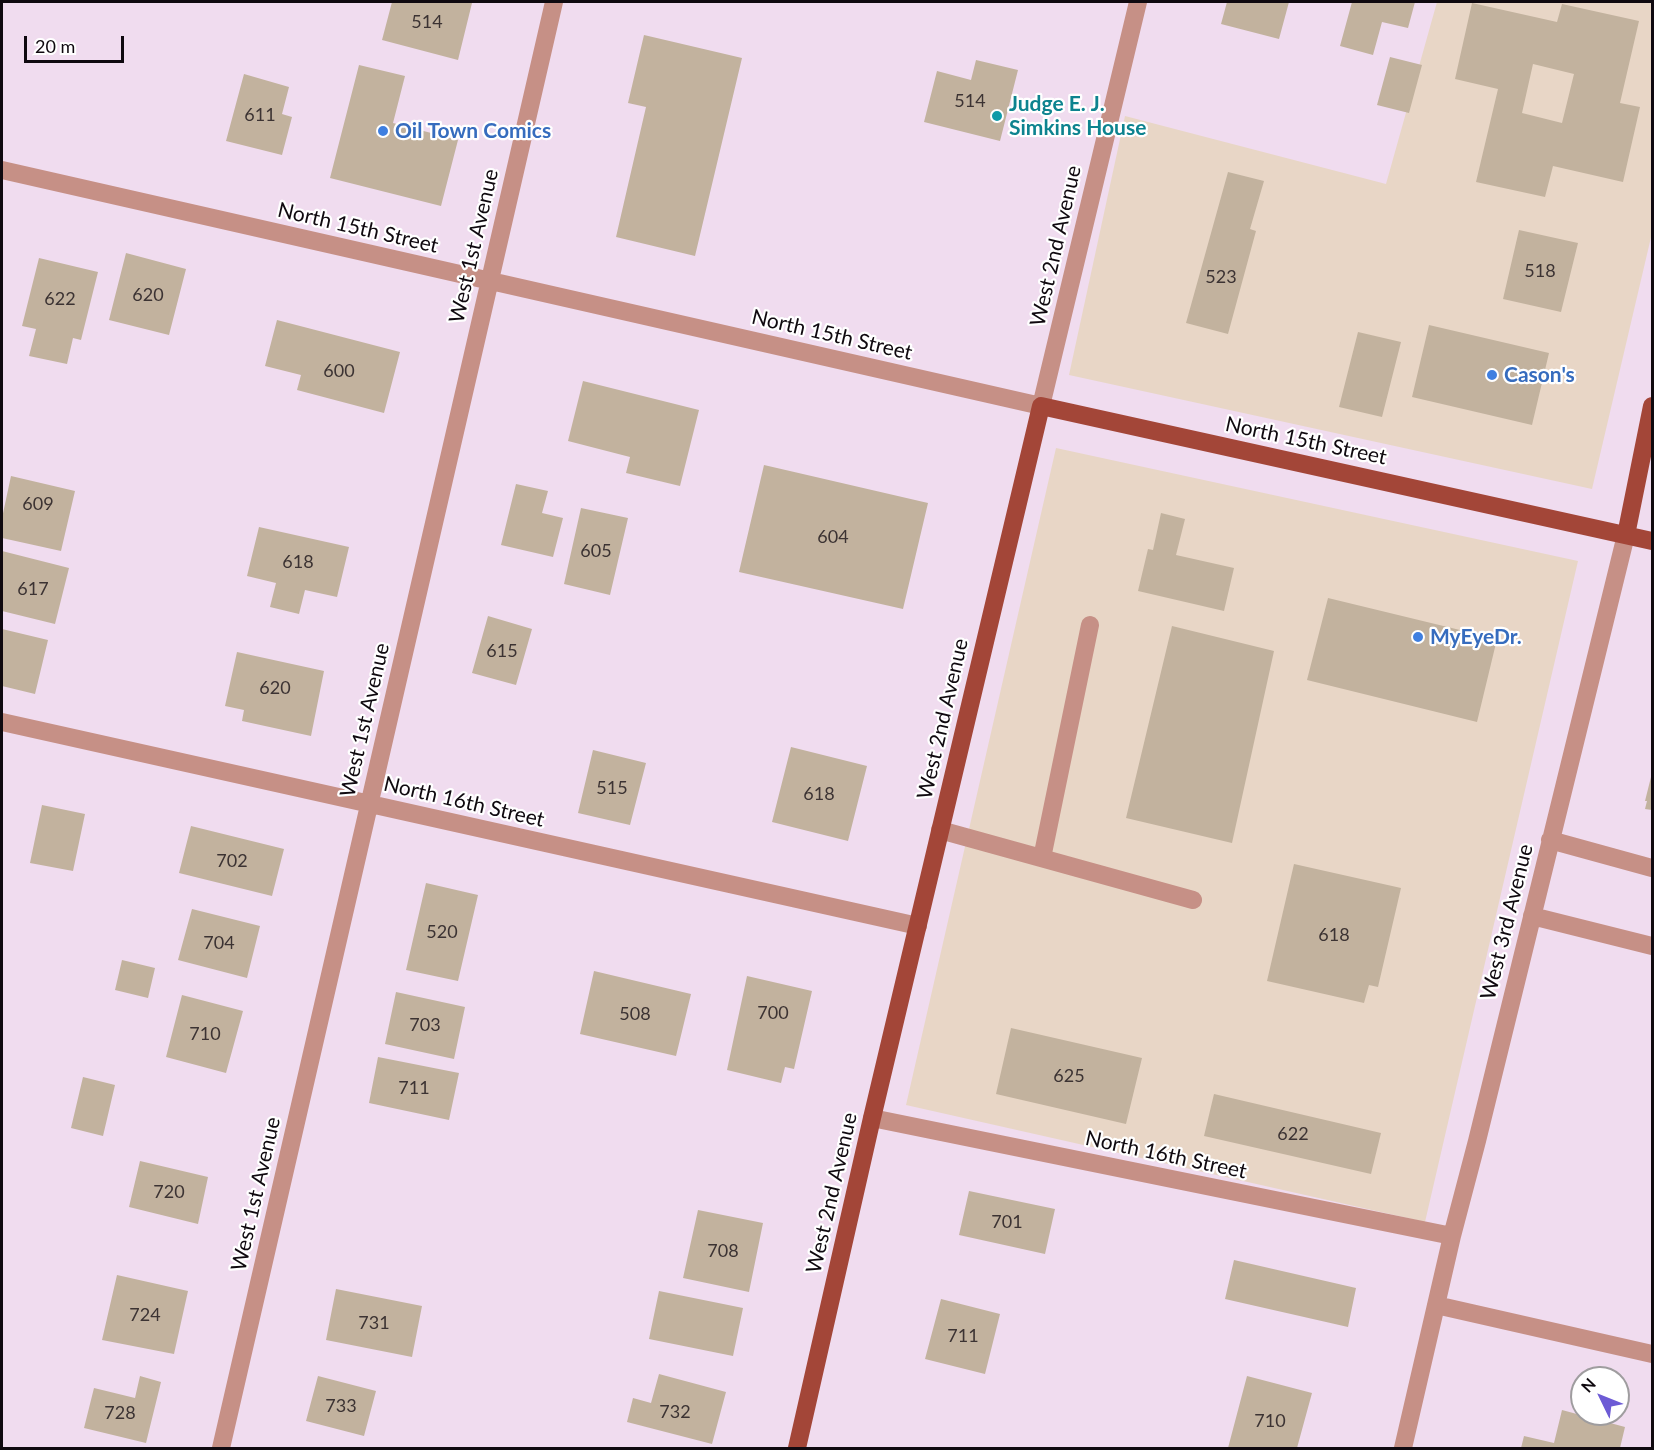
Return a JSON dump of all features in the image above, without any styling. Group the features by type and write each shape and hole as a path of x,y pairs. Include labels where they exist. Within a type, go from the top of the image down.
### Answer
{"main road":[{"name":"North 15th Street","path":"1041,406 1653,541"},
{"name":"West 2nd Avenue","path":"797,1449 872,1118 1041,406"},
{"name":"West 3rd Avenue","path":"1626,535 1653,406"}],"street":[{"name":"West 1st Avenue","path":"221,1449 554,2"},
{"name":"West 2nd Avenue","path":"1041,406 1138,2"},
{"name":"North 15th Street","path":"2,170 1041,406"},
{"name":"West 3rd Avenue","path":"1403,1449 1452,1236 1626,535"},
{"path":"1042,858 1090,625"},
{"name":"North 16th Street","path":"2,722 918,926"},
{"path":"940,830 1193,900"},
{"path":"1550,840 1653,868"},
{"path":"1532,916 1653,946"},
{"name":"North 16th Street","path":"872,1118 1452,1236"},
{"path":"1436,1305 1653,1354"}],"shaded area":[{"path":"1437,2 1652,2 1652,233 1592,489 1069,375 1125,116 1386,184"},
{"path":"1056,448 1578,561 1425,1222 906,1105"}],"building":[{"path":"392,2 472,3 458,60 382,40"},
{"path":"1227,2 1289,2 1279,39 1221,24"},
{"path":"1352,2 1415,2 1408,28 1382,22 1373,55 1340,46"},
{"path":"1472,3 1557,22 1562,4 1639,21 1620,103 1640,107 1623,182 1553,166 1545,197 1476,182 1498,89 1455,79","holes":["1533,64 1574,74 1562,123 1522,113"]},
{"path":"644,35 742,58 695,256 616,237 646,107 628,103"},
{"path":"1390,57 1422,65 1409,113 1377,105"},
{"path":"976,60 1018,70 1000,141 924,122 937,71 971,80"},
{"name":"Oil Town Comics","path":"359,65 405,76 393,123 458,140 441,206 330,178"},
{"path":"244,74 289,87 282,114 292,117 282,155 226,141"},
{"path":"1228,172 1264,181 1250,229 1256,231 1228,334 1186,323"},
{"path":"1519,230 1578,243 1561,312 1503,299"},
{"path":"126,253 186,269 169,335 109,320"},
{"path":"39,258 98,272 81,340 73,338 67,364 29,356 36,329 22,326"},
{"path":"277,320 400,352 384,413 297,390 301,375 265,366"},
{"path":"1429,325 1549,353 1532,425 1412,397"},
{"path":"1358,332 1401,342 1382,417 1339,407"},
{"path":"583,381 699,410 680,486 626,473 630,457 568,441"},
{"path":"764,465 928,503 903,609 739,572"},
{"path":"11,476 75,491 61,551 2,538 2,518"},
{"path":"516,484 548,491 542,513 563,518 553,557 501,545"},
{"path":"581,508 628,518 610,595 564,584"},
{"path":"1161,513 1185,519 1176,555 1234,568 1224,611 1138,591 1148,549 1153,550"},
{"path":"259,527 349,547 337,597 305,590 299,614 270,607 276,583 247,576"},
{"path":"2,551 69,568 55,624 2,611"},
{"path":"1328,598 1497,639 1477,722 1307,680"},
{"path":"488,616 532,629 516,685 472,673"},
{"path":"1172,626 1274,651 1232,843 1126,818"},
{"path":"2,629 48,640 35,694 2,686"},
{"path":"237,652 324,671 311,736 242,721 244,710 225,706"},
{"path":"791,747 867,766 848,841 772,822"},
{"path":"593,750 646,763 630,825 578,813"},
{"path":"1652,773 1652,810 1645,809 1647,801 1645,801"},
{"path":"42,805 85,814 73,871 30,863"},
{"path":"191,826 284,849 272,896 179,873"},
{"path":"1294,864 1401,888 1378,987 1369,985 1364,1003 1267,981"},
{"path":"426,883 478,895 458,981 406,970"},
{"path":"192,909 260,926 247,978 178,960"},
{"path":"122,960 155,968 148,998 115,990"},
{"path":"594,971 691,994 676,1056 580,1034"},
{"path":"747,976 812,991 794,1069 785,1067 781,1083 727,1070"},
{"path":"396,992 465,1007 454,1059 385,1044"},
{"path":"182,995 243,1011 226,1073 166,1057"},
{"path":"1011,1028 1142,1058 1126,1124 996,1094"},
{"path":"378,1057 459,1073 449,1120 369,1103"},
{"path":"83,1077 115,1085 103,1136 71,1128"},
{"path":"1214,1094 1381,1133 1371,1174 1204,1136"},
{"path":"140,1161 208,1177 198,1224 129,1207"},
{"path":"969,1191 1055,1209 1045,1254 959,1235"},
{"path":"698,1210 763,1223 749,1292 683,1278"},
{"path":"1234,1260 1356,1288 1348,1327 1225,1299"},
{"path":"117,1275 188,1291 174,1354 102,1340"},
{"path":"336,1289 422,1306 412,1357 326,1340"},
{"path":"659,1291 743,1308 733,1356 649,1339"},
{"path":"941,1299 1000,1314 985,1374 925,1359"},
{"path":"659,1374 726,1392 712,1444 627,1422 633,1398 651,1403"},
{"path":"140,1376 161,1382 146,1443 84,1428 94,1388 135,1398"},
{"path":"318,1376 376,1391 364,1436 306,1421"},
{"path":"1247,1376 1312,1393 1297,1448 1228,1448"},
{"path":"1562,1410 1570,1412 1570,1426 1625,1427 1620,1448 1521,1448 1524,1436 1554,1443"}],"place":[{"name":"Judge E. J. Simkins House","path":"997,116"},
{"name":"Oil Town Comics","path":"383,131"},
{"name":"Cason's","path":"1492,375"},
{"name":"MyEyeDr.","path":"1418,637"}]}
